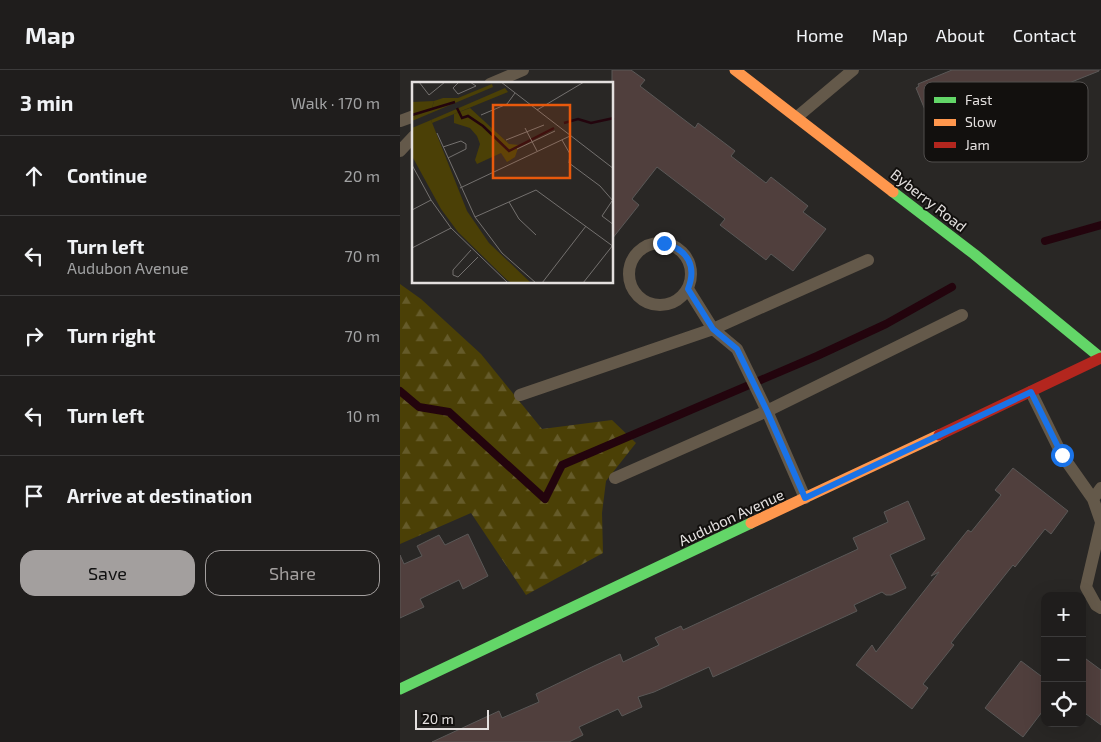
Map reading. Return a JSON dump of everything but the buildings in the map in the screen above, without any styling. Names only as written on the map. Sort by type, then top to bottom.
[{"type":"street","name":"Byberry Road","points":[[735,70],[974,254],[1101,358]]},
{"type":"street","name":"Audubon Avenue","points":[[400,689],[1101,358]]},
{"type":"lane","points":[[495,82],[523,70]]},
{"type":"lane","points":[[797,117],[853,70]]},
{"type":"lane","points":[[400,121],[412,117]]},
{"type":"lane","points":[[400,151],[412,138]]},
{"type":"lane","points":[[653,243],[664,243],[682,251],[689,260],[692,269],[692,280],[688,289],[682,298],[672,304],[660,306],[648,303],[638,297],[631,287],[629,276],[630,265],[635,255],[653,243]]},
{"type":"lane","points":[[520,394],[713,329],[868,260]]},
{"type":"lane","points":[[688,289],[713,329],[737,349],[765,406],[805,498]]},
{"type":"lane","points":[[615,478],[962,315]]},
{"type":"lane","points":[[1031,392],[1062,455],[1093,499],[1101,523],[1086,587],[1096,604],[1101,608]]},
{"type":"lane","points":[[1093,499],[1101,488]]},
{"type":"green space","points":[[400,284],[421,299],[481,354],[542,429],[612,420],[636,443],[606,481],[602,513],[603,553],[526,595],[471,513],[400,544]]},
{"type":"waterway","points":[[1045,241],[1101,225]]},
{"type":"waterway","points":[[400,391],[419,407],[449,412],[545,499],[562,465],[817,356],[886,324],[952,287]]},
{"type":"traffic: fast","points":[[893,192],[974,254],[1101,358]]},
{"type":"traffic: fast","points":[[400,689],[751,523]]},
{"type":"traffic: slow","points":[[735,70],[893,192]]},
{"type":"traffic: slow","points":[[751,523],[939,435]]},
{"type":"traffic: jam","points":[[939,435],[1101,358]]},
{"type":"route","points":[[664,243],[682,251],[689,260],[692,269],[692,280],[688,289],[713,329],[737,349],[767,411],[805,498],[1031,392],[1062,455]]}]
